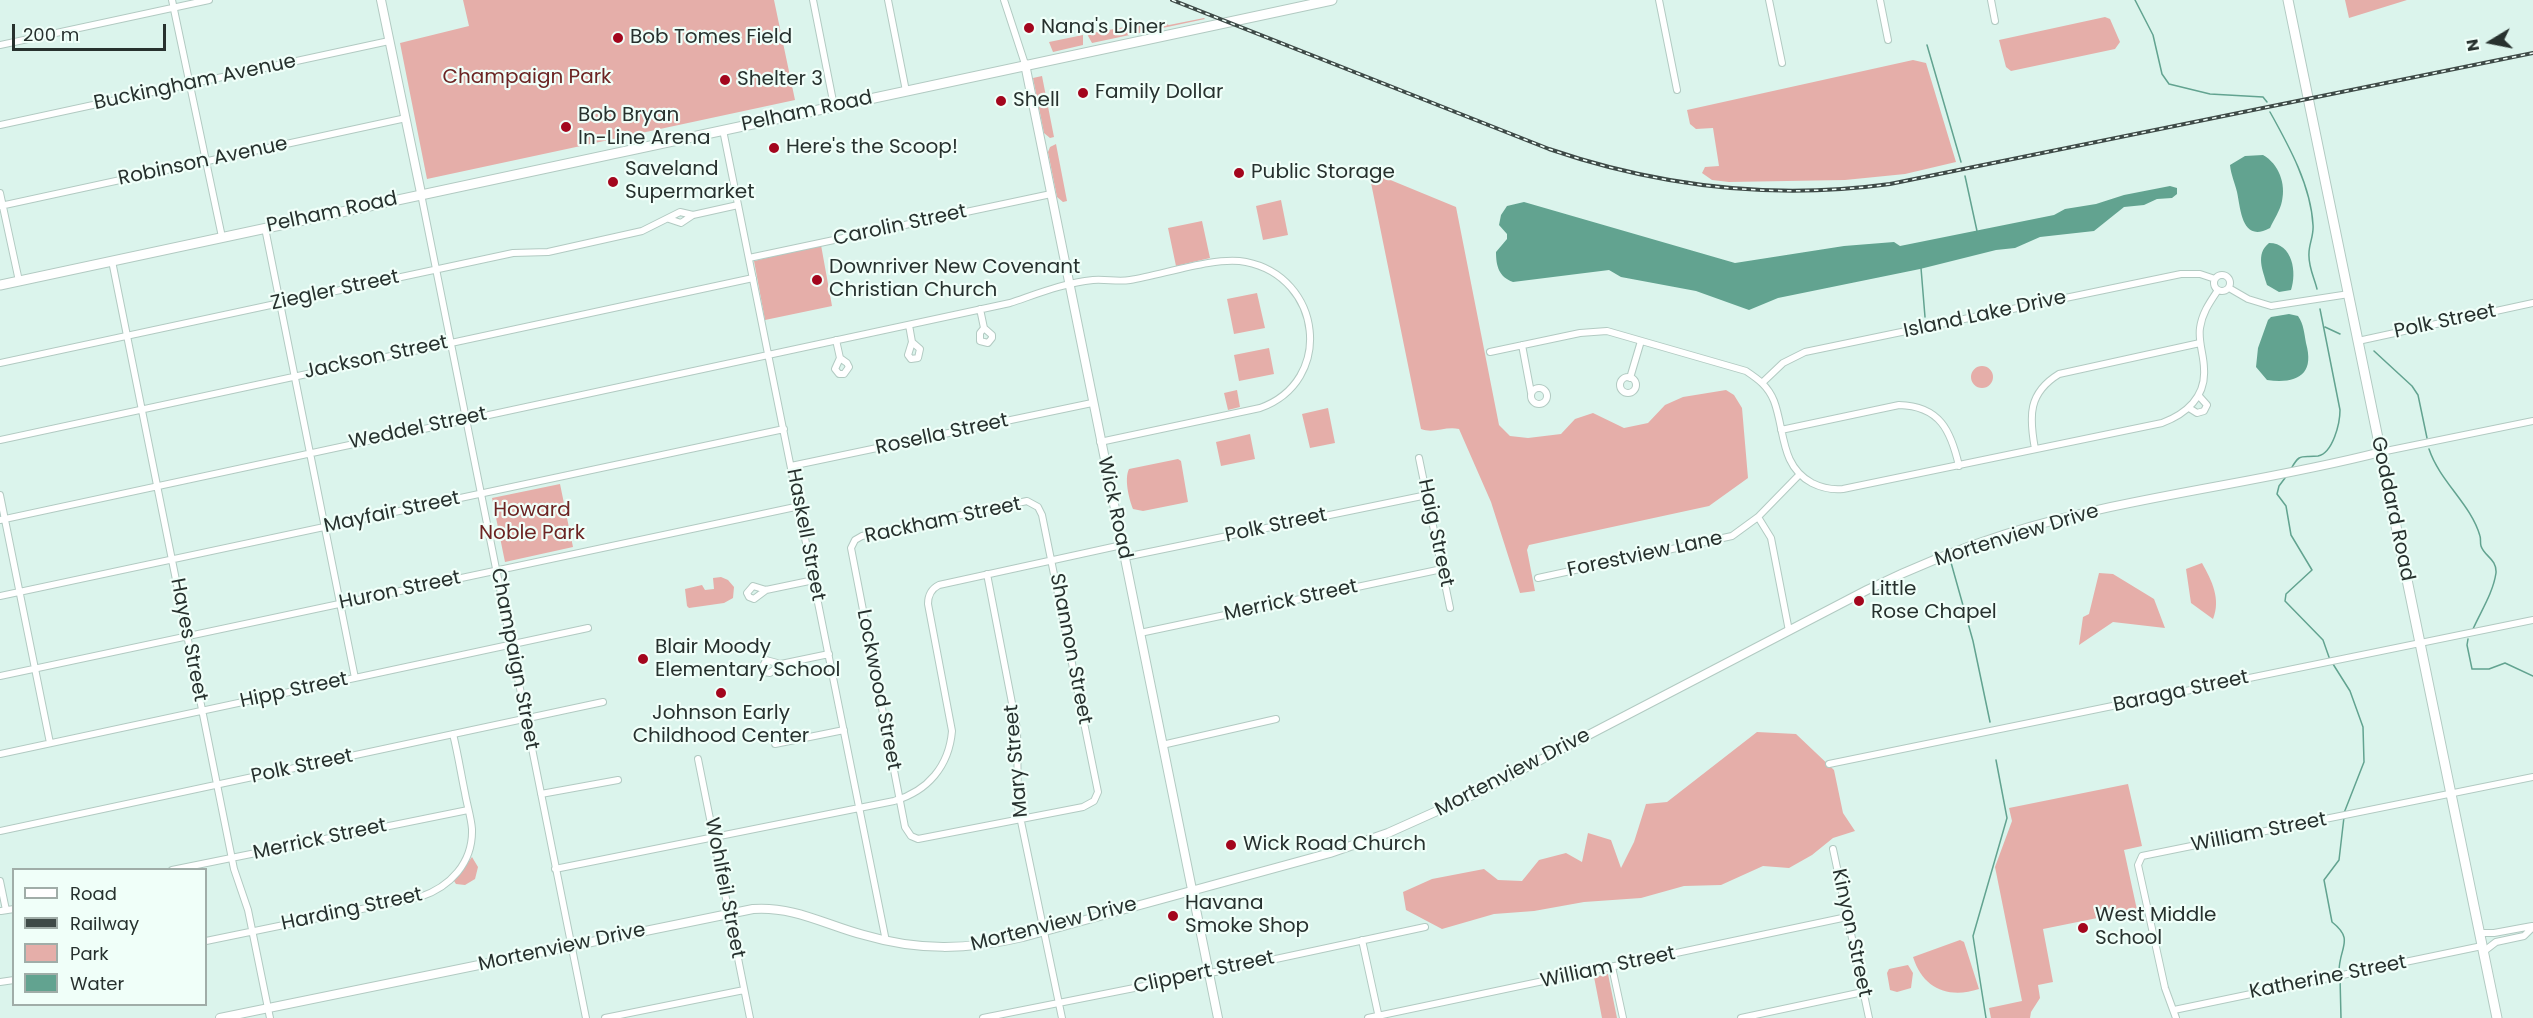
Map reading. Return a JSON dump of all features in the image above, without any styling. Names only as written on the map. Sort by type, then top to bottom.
[{"type":"main road","name":"Pelham Road","points":[[0,285],[421,193],[1332,0]]},
{"type":"main road","name":"Goddard Road","points":[[2288,0],[2497,1018]]},
{"type":"street","points":[[0,45],[173,4],[208,0]]},
{"type":"street","points":[[381,0],[421,193]]},
{"type":"street","points":[[813,0],[834,106]]},
{"type":"street","points":[[888,0],[906,91]]},
{"type":"street","name":"Wick Road","points":[[1004,0],[1025,64],[1218,1018]]},
{"type":"street","points":[[1659,0],[1677,90]]},
{"type":"street","points":[[1769,0],[1782,63]]},
{"type":"street","points":[[1880,0],[1888,39]]},
{"type":"street","points":[[1991,0],[1995,21]]},
{"type":"street","points":[[173,4],[222,237]]},
{"type":"street","name":"Buckingham Avenue","points":[[0,125],[390,41]]},
{"type":"street","name":"Robinson Avenue","points":[[1,206],[405,118]]},
{"type":"street","name":"Haskell Street","points":[[723,130],[886,940]]},
{"type":"street","points":[[0,193],[19,281]]},
{"type":"street","name":"Champaign Street","points":[[421,193],[586,1018]]},
{"type":"street","name":"Carolin Street","points":[[749,258],[1052,194]]},
{"type":"street","name":"Ziegler Street","points":[[669,219],[681,223],[693,215],[738,205]]},
{"type":"street","name":"Ziegler Street","points":[[0,363],[513,253],[548,252],[642,231],[680,212],[693,215]]},
{"type":"street","points":[[265,228],[355,678]]},
{"type":"street","name":"Hayes Street","points":[[112,261],[232,858],[253,931],[270,1018]]},
{"type":"street","name":"Weddel Street","points":[[3,520],[909,325],[1069,285],[1096,280],[1127,281],[1222,261],[1260,266],[1285,282],[1299,300],[1308,321],[1311,346],[1306,368],[1297,383],[1277,402],[1260,408],[1100,442]]},
{"type":"street","name":"Island Lake Drive","points":[[1763,382],[1783,363],[1805,352],[2181,274],[2200,274],[2215,279]]},
{"type":"street","points":[[2218,290],[2215,286],[2215,279],[2219,276],[2227,276],[2230,280],[2229,288]]},
{"type":"street","name":"Jackson Street","points":[[0,440],[753,278]]},
{"type":"street","points":[[2229,288],[2248,299],[2271,306],[2349,294]]},
{"type":"street","points":[[2218,290],[2225,291],[2229,288]]},
{"type":"street","points":[[1490,352],[1594,331],[1607,331],[1746,371],[1763,382],[1774,401],[1789,460],[1799,475],[1820,487],[1839,490],[2162,423],[2176,418],[2199,396],[2205,371],[2200,343],[2202,316],[2218,290]]},
{"type":"street","name":"Polk Street","points":[[2358,341],[2533,303]]},
{"type":"street","points":[[980,309],[984,328]]},
{"type":"street","points":[[909,325],[912,342]]},
{"type":"street","points":[[836,340],[840,358]]},
{"type":"street","points":[[1630,378],[1641,340]]},
{"type":"street","points":[[2035,449],[2031,424],[2035,400],[2048,381],[2059,374],[2200,343]]},
{"type":"street","points":[[1522,345],[1532,393]]},
{"type":"street","points":[[2189,408],[2197,413],[2204,411],[2207,405],[2199,396]]},
{"type":"street","name":"Rosella Street","points":[[791,466],[1092,403]]},
{"type":"street","points":[[1781,430],[1899,405],[1911,406],[1941,421],[1952,440],[1959,466]]},
{"type":"street","name":"Mortenview Drive","points":[[220,1018],[729,913],[767,908],[783,910],[886,940],[929,947],[967,948],[995,944],[1330,853],[1419,820],[1489,787],[1910,569],[2003,535],[2083,514],[2533,421]]},
{"type":"street","name":"Mayfair Street","points":[[0,596],[784,429]]},
{"type":"street","name":"Haig Street","points":[[1419,458],[1450,608]]},
{"type":"street","name":"Forestview Lane","points":[[1538,578],[1722,540],[1745,529],[1799,475]]},
{"type":"street","points":[[0,495],[3,520],[50,743]]},
{"type":"street","name":"Polk Street","points":[[1125,557],[1427,495]]},
{"type":"street","name":"Rackham Street","points":[[854,542],[862,536],[1027,501],[1033,503]]},
{"type":"street","name":"Shannon Street","points":[[1021,820],[1086,806],[1096,797],[1097,786],[1042,514],[1033,503]]},
{"type":"street","name":"Huron Street","points":[[0,676],[800,506]]},
{"type":"street","points":[[1758,517],[1771,538],[1789,631]]},
{"type":"street","name":"Lockwood Street","points":[[854,542],[851,554],[905,826],[912,837],[924,839],[1021,820]]},
{"type":"street","points":[[555,869],[860,808],[900,799],[918,791],[934,777],[946,758],[951,739],[951,722],[928,604],[930,592],[939,585],[1122,545]]},
{"type":"street","name":"Merrick Street","points":[[1140,633],[1442,569]]},
{"type":"street","name":"Mary Street","points":[[987,574],[1017,729],[1017,794],[1021,820],[1062,1018]]},
{"type":"street","points":[[766,590],[814,580]]},
{"type":"street","name":"Baraga Street","points":[[1829,764],[2533,620]]},
{"type":"street","name":"Hipp Street","points":[[0,754],[588,628]]},
{"type":"street","points":[[781,664],[829,654]]},
{"type":"street","name":"Polk Street","points":[[0,831],[603,702]]},
{"type":"street","points":[[1162,745],[1276,719]]},
{"type":"street","points":[[775,744],[844,730]]},
{"type":"street","name":"Harding Street","points":[[207,940],[420,897],[439,889],[456,875],[467,856],[472,836],[453,734]]},
{"type":"street","name":"Wohlfeil Street","points":[[698,759],[750,1018]]},
{"type":"street","name":"William Street","points":[[2174,1010],[2164,988],[2138,865],[2140,858],[2533,777]]},
{"type":"street","points":[[541,794],[618,780]]},
{"type":"street","name":"Merrick Street","points":[[182,868],[468,810]]},
{"type":"street","name":"Kinyon Street","points":[[1833,849],[1869,1018]]},
{"type":"street","points":[[0,881],[7,910]]},
{"type":"street","name":"William Street","points":[[1368,1018],[1847,917]]},
{"type":"street","name":"Katherine Street","points":[[2479,933],[2494,933],[2533,926]]},
{"type":"street","name":"Katherine Street","points":[[2174,1010],[2483,949],[2496,942],[2524,936],[2533,926]]},
{"type":"street","name":"Clippert Street","points":[[983,1018],[1425,927]]},
{"type":"street","points":[[1362,940],[1378,1017]]},
{"type":"street","points":[[1612,967],[1623,1018]]},
{"type":"street","points":[[605,1018],[744,990]]},
{"type":"street","points":[[1741,1018],[1863,992]]},
{"type":"street","points":[[2174,1010],[2176,1018]]},
{"type":"green space","name":"Champaign Park","points":[[463,0],[774,0],[795,100],[427,179],[400,43],[469,26]]},
{"type":"green space","points":[[2345,0],[2407,0],[2349,18]]},
{"type":"green space","points":[[2105,17],[2110,19],[2120,42],[2115,49],[2011,71],[2006,67],[1999,40]]},
{"type":"green space","points":[[1204,18],[1092,43],[1087,34],[1157,21],[1169,25]]},
{"type":"green space","points":[[1083,35],[1083,45],[1053,52],[1049,42]]},
{"type":"green space","points":[[1913,60],[1926,63],[1956,162],[1905,174],[1845,180],[1729,182],[1712,180],[1702,173],[1705,167],[1719,166],[1713,128],[1696,129],[1690,124],[1687,110]]},
{"type":"green space","points":[[1042,76],[1054,137],[1050,138],[1044,133],[1033,78]]},
{"type":"green space","points":[[1056,144],[1067,201],[1063,202],[1057,197],[1048,152],[1050,147]]},
{"type":"green space","points":[[1369,173],[1456,207],[1499,425],[1510,436],[1528,438],[1561,434],[1575,419],[1593,413],[1624,428],[1648,423],[1665,405],[1683,397],[1726,390],[1734,395],[1742,408],[1748,478],[1709,506],[1529,545],[1527,550],[1535,591],[1520,593],[1491,502],[1459,429],[1430,431],[1421,429]]},
{"type":"green space","points":[[1281,200],[1288,235],[1263,240],[1256,206]]},
{"type":"green space","points":[[1202,221],[1210,258],[1176,266],[1168,228]]},
{"type":"green space","points":[[821,245],[832,306],[765,320],[754,261]]},
{"type":"green space","points":[[1257,293],[1265,328],[1234,334],[1227,299]]},
{"type":"green space","points":[[1269,348],[1274,374],[1239,381],[1234,355]]},
{"type":"green space","points":[[1982,366],[1992,373],[1993,377],[1986,387],[1982,388],[1972,381],[1971,377],[1978,367]]},
{"type":"green space","points":[[1237,390],[1240,407],[1228,410],[1224,393]]},
{"type":"green space","points":[[1328,408],[1335,443],[1310,448],[1302,414]]},
{"type":"green space","points":[[1250,434],[1255,459],[1221,466],[1216,442]]},
{"type":"green space","points":[[1178,459],[1181,461],[1188,502],[1143,511],[1133,509],[1127,483],[1129,469]]},
{"type":"green space","name":"Howard Noble Park","points":[[560,484],[573,547],[505,562],[492,498]]},
{"type":"green space","points":[[2202,563],[2216,597],[2213,619],[2191,603],[2186,569]]},
{"type":"green space","points":[[2099,573],[2113,574],[2154,599],[2165,628],[2113,622],[2079,645],[2083,617],[2089,614]]},
{"type":"green space","points":[[721,577],[728,580],[734,587],[733,598],[724,603],[689,608],[687,606],[685,589],[702,585],[705,590],[714,589],[713,578]]},
{"type":"green space","points":[[1757,732],[1796,734],[1834,770],[1843,813],[1855,831],[1833,838],[1812,855],[1789,868],[1763,866],[1721,885],[1684,886],[1641,898],[1584,902],[1534,911],[1494,914],[1442,929],[1406,910],[1403,892],[1432,879],[1484,869],[1498,880],[1522,881],[1539,860],[1566,853],[1582,862],[1588,833],[1611,840],[1621,868],[1634,842],[1646,804],[1667,802]]},
{"type":"green space","points":[[2128,784],[2142,846],[2124,850],[2137,910],[2043,929],[2053,982],[2038,985],[2040,998],[2030,1018],[1991,1018],[1989,1008],[2022,1001],[1995,867],[2012,821],[2009,808]]},
{"type":"green space","points":[[472,857],[478,867],[475,879],[465,885],[456,884],[454,881]]},
{"type":"green space","points":[[1960,940],[1964,942],[1979,989],[1957,993],[1938,989],[1923,977],[1913,957]]},
{"type":"green space","points":[[1908,965],[1913,973],[1911,988],[1897,992],[1890,990],[1887,973],[1889,969]]},
{"type":"green space","points":[[1608,974],[1617,1018],[1602,1018],[1594,977]]},
{"type":"water","points":[[2263,155],[2269,159],[2280,175],[2283,195],[2280,208],[2270,228],[2261,232],[2248,228],[2244,223],[2230,165],[2245,156]]},
{"type":"water","points":[[2170,186],[2177,188],[2177,194],[2172,198],[2124,207],[2094,231],[2040,237],[2015,248],[1996,250],[1920,269],[1778,298],[1749,310],[1696,291],[1621,277],[1609,270],[1513,282],[1501,274],[1496,257],[1496,252],[1507,239],[1507,234],[1499,225],[1501,215],[1507,206],[1524,202],[1735,263],[1844,246],[1894,242],[1900,246],[2054,215],[2065,209]]},
{"type":"water","points":[[2269,243],[2277,244],[2288,253],[2293,268],[2291,290],[2279,292],[2267,285],[2261,257]]},
{"type":"water","points":[[2289,314],[2298,316],[2304,329],[2308,354],[2306,370],[2295,378],[2267,380],[2256,367],[2258,348],[2268,320],[2271,317]]},
{"type":"waterway","points":[[2135,0],[2153,35],[2162,74],[2169,84],[2210,94],[2263,97],[2267,102]]},
{"type":"waterway","points":[[1927,45],[1961,162]]},
{"type":"waterway","points":[[2270,112],[2291,152],[2308,196],[2313,229],[2309,258],[2317,289]]},
{"type":"waterway","points":[[1965,176],[1976,232]]},
{"type":"waterway","points":[[1921,268],[1925,317]]},
{"type":"waterway","points":[[2291,469],[2299,458],[2323,454],[2332,444],[2339,422],[2340,410],[2320,309]]},
{"type":"waterway","points":[[2325,327],[2340,334]]},
{"type":"waterway","points":[[2374,351],[2412,386],[2418,395],[2427,438]]},
{"type":"waterway","points":[[2429,449],[2440,472],[2476,524],[2481,545],[2496,568],[2492,588],[2473,629]]},
{"type":"waterway","points":[[2285,478],[2277,494],[2286,506],[2291,535],[2312,570],[2286,594],[2285,601],[2323,640],[2330,660]]},
{"type":"waterway","points":[[1950,559],[1973,641],[1990,722]]},
{"type":"waterway","points":[[2468,639],[2472,669],[2489,669],[2505,663],[2533,676]]},
{"type":"waterway","points":[[2333,664],[2350,691],[2363,727],[2364,762],[2344,813]]},
{"type":"waterway","points":[[1986,1018],[1973,936],[2007,818],[1996,760]]},
{"type":"waterway","points":[[2339,972],[2344,939],[2339,928],[2332,922],[2324,880],[2339,860],[2344,817]]},
{"type":"waterway","points":[[2340,977],[2341,1018]]},
{"type":"railway","points":[[1172,0],[1549,149],[1633,173],[1717,187],[1760,190],[1803,191],[1890,184],[2533,53]]},
{"type":"place","name":"Nana's Diner","points":[[1029,28]]},
{"type":"place","name":"Bob Tomes Field","points":[[618,38]]},
{"type":"place","name":"Shelter 3","points":[[725,80]]},
{"type":"place","name":"Family Dollar","points":[[1083,93]]},
{"type":"place","name":"Shell","points":[[1001,101]]},
{"type":"place","name":"Bob Bryan In-Line Arena","points":[[566,127]]},
{"type":"place","name":"Here's the Scoop!","points":[[774,148]]},
{"type":"place","name":"Public Storage","points":[[1239,173]]},
{"type":"place","name":"Saveland Supermarket","points":[[613,182]]},
{"type":"place","name":"Downriver New Covenant Christian Church","points":[[817,280]]},
{"type":"place","name":"Little Rose Chapel","points":[[1859,601]]},
{"type":"place","name":"Blair Moody Elementary School","points":[[643,659]]},
{"type":"place","name":"Johnson Early Childhood Center","points":[[721,693]]},
{"type":"place","name":"Wick Road Church","points":[[1231,845]]},
{"type":"place","name":"Havana Smoke Shop","points":[[1173,916]]},
{"type":"place","name":"West Middle School","points":[[2083,928]]}]
